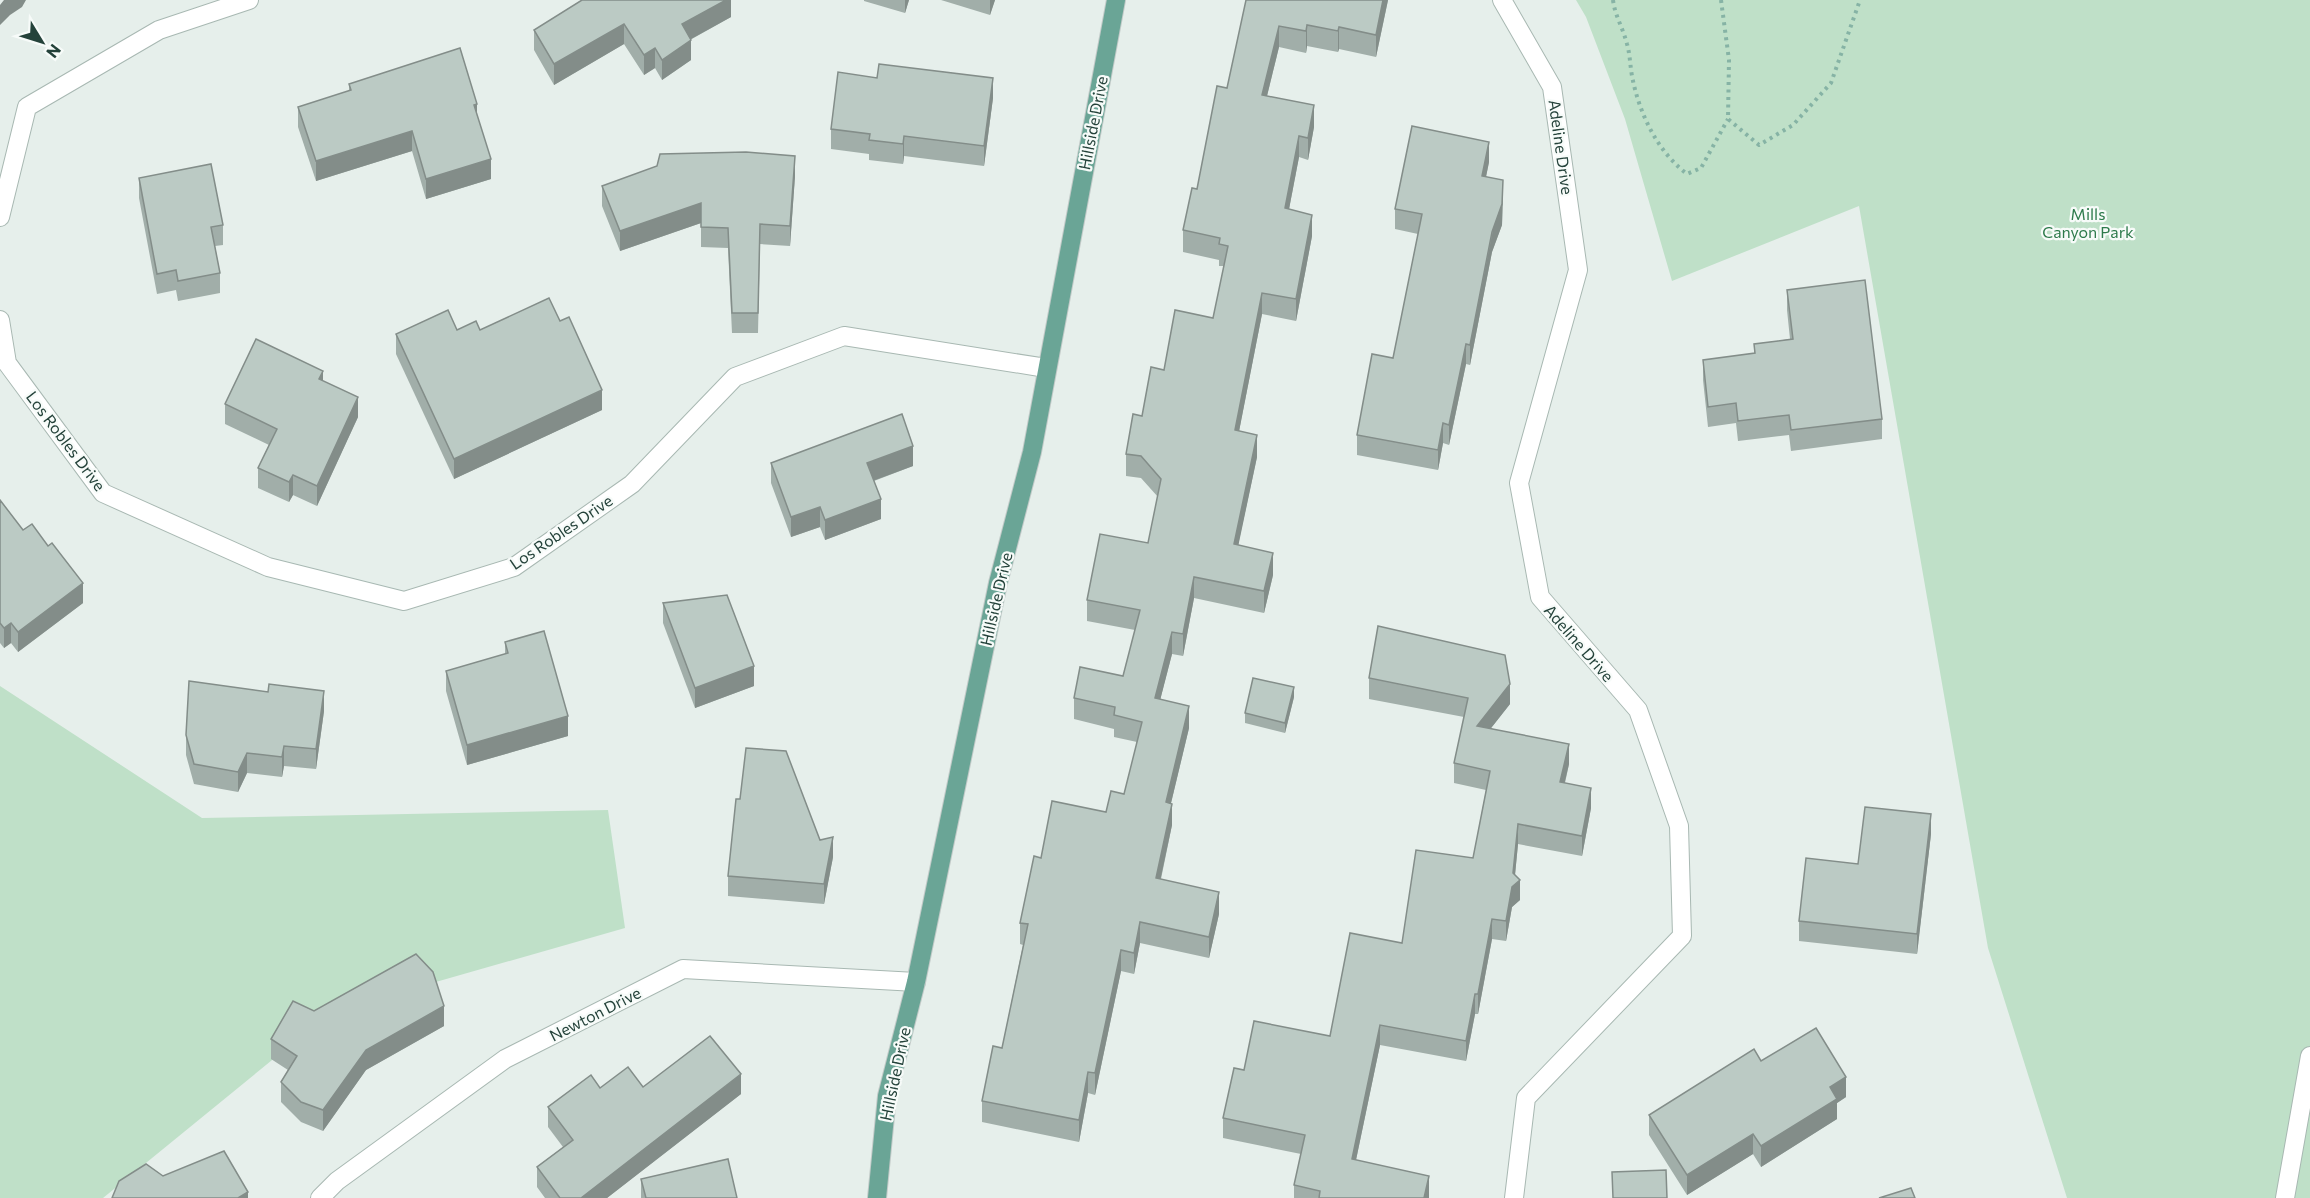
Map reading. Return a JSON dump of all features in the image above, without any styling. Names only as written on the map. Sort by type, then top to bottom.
[{"type":"main road","name":"Hillside Drive","points":[[877,1198],[887,1096],[916,982],[998,583],[1032,452],[1116,0]]},
{"type":"street","points":[[0,217],[27,107],[159,30],[249,0]]},
{"type":"street","name":"Adeline Drive","points":[[1502,0],[1552,87],[1578,270],[1519,483],[1540,597],[1638,710],[1679,826],[1682,936],[1526,1098],[1514,1198]]},
{"type":"street","name":"Los Robles Drive","points":[[0,320],[7,363],[103,493],[268,567],[404,601],[514,567],[632,484],[735,377],[844,336],[1046,368]]},
{"type":"street","name":"Newton Drive","points":[[320,1198],[338,1181],[505,1059],[683,969],[916,982]]},
{"type":"street","points":[[2284,1198],[2290,1181],[2310,1056]]},
{"type":"path","points":[[1613,0],[1615,15],[1627,44],[1632,77],[1642,111],[1670,161],[1687,174],[1701,168],[1728,119],[1729,60],[1721,0]]},
{"type":"path","points":[[1728,119],[1759,145],[1793,125],[1831,83],[1860,0]]},
{"type":"green space","name":"Mills Canyon Park","points":[[1576,0],[2310,0],[2310,1198],[2067,1198],[1988,948],[1859,206],[1672,281],[1625,119],[1586,17]]},
{"type":"green space","points":[[0,686],[202,818],[608,810],[625,928],[331,1012],[103,1198],[0,1198]]},
{"type":"building","points":[[582,0],[726,0],[682,24],[691,40],[662,60],[655,48],[644,55],[624,24],[554,64],[534,30]]},
{"type":"building","points":[[1246,0],[1383,0],[1376,35],[1339,27],[1338,31],[1307,25],[1306,31],[1279,26],[1262,95],[1314,105],[1308,138],[1299,136],[1285,208],[1312,215],[1296,299],[1262,293],[1235,430],[1257,435],[1234,544],[1273,553],[1264,591],[1194,577],[1183,634],[1172,632],[1155,698],[1189,706],[1166,802],[1172,804],[1156,878],[1219,892],[1209,937],[1140,922],[1134,953],[1121,950],[1095,1073],[1088,1072],[1079,1120],[982,1101],[993,1046],[1002,1048],[1028,924],[1020,923],[1034,856],[1041,858],[1052,801],[1106,812],[1111,791],[1124,794],[1142,722],[1114,715],[1115,707],[1074,698],[1080,667],[1123,676],[1140,610],[1087,600],[1100,534],[1148,543],[1161,479],[1141,456],[1126,454],[1133,414],[1142,416],[1151,367],[1164,370],[1175,310],[1213,318],[1228,246],[1219,244],[1220,238],[1183,230],[1192,188],[1197,189],[1217,86],[1227,88]]},
{"type":"building","points":[[460,48],[477,104],[474,105],[491,159],[426,179],[412,131],[316,161],[298,107],[351,90],[349,84]]},
{"type":"building","points":[[879,64],[993,78],[984,146],[904,136],[903,144],[869,140],[870,134],[831,129],[838,72],[877,78]]},
{"type":"building","points":[[1412,126],[1489,142],[1482,176],[1503,180],[1502,204],[1492,232],[1470,345],[1466,344],[1449,425],[1443,423],[1438,450],[1357,435],[1372,354],[1393,358],[1422,214],[1395,209]]},
{"type":"building","points":[[746,152],[795,156],[790,226],[760,224],[758,313],[732,313],[728,228],[701,227],[701,203],[620,231],[602,186],[657,166],[660,154]]},
{"type":"building","points":[[211,164],[223,225],[211,227],[220,273],[178,281],[176,270],[157,274],[139,178]]},
{"type":"building","points":[[1865,280],[1882,419],[1791,430],[1789,415],[1738,421],[1736,403],[1708,407],[1703,360],[1755,353],[1754,344],[1793,339],[1787,290]]},
{"type":"building","points":[[549,298],[560,321],[569,317],[602,390],[454,459],[396,334],[448,310],[457,330],[476,321],[480,330]]},
{"type":"building","points":[[256,339],[323,371],[319,379],[358,397],[317,486],[293,475],[289,482],[258,468],[277,429],[225,404]]},
{"type":"building","points":[[902,414],[913,446],[867,463],[881,499],[825,520],[820,507],[791,517],[771,463]]},
{"type":"building","points":[[0,500],[23,530],[32,524],[48,546],[52,543],[83,583],[18,632],[11,623],[4,628],[0,623]]},
{"type":"building","points":[[727,595],[754,666],[695,688],[663,603]]},
{"type":"building","points":[[1378,626],[1505,655],[1510,684],[1477,726],[1569,744],[1560,782],[1591,788],[1582,836],[1518,824],[1513,873],[1520,880],[1512,887],[1506,921],[1492,919],[1478,994],[1475,994],[1466,1041],[1380,1025],[1352,1159],[1429,1176],[1424,1198],[1319,1198],[1320,1191],[1294,1185],[1305,1135],[1223,1118],[1234,1068],[1244,1070],[1254,1021],[1330,1036],[1350,933],[1402,943],[1416,850],[1473,858],[1490,771],[1454,763],[1468,698],[1369,678]]},
{"type":"building","points":[[544,631],[568,716],[467,745],[446,671],[508,653],[505,642]]},
{"type":"building","points":[[1253,678],[1294,687],[1285,723],[1245,713]]},
{"type":"building","points":[[189,681],[268,692],[269,684],[324,691],[316,749],[284,746],[282,757],[247,753],[238,772],[194,764],[186,735]]},
{"type":"building","points":[[746,748],[786,751],[820,840],[833,837],[824,884],[728,876],[736,799],[740,799]]},
{"type":"building","points":[[1865,807],[1931,814],[1917,934],[1799,921],[1806,858],[1858,864]]},
{"type":"building","points":[[416,954],[433,972],[444,1006],[366,1050],[323,1110],[301,1102],[281,1082],[297,1056],[271,1039],[293,1001],[314,1011]]},
{"type":"building","points":[[1816,1028],[1846,1077],[1830,1087],[1837,1099],[1761,1146],[1753,1134],[1687,1175],[1649,1115],[1754,1049],[1761,1061]]},
{"type":"building","points":[[710,1036],[741,1074],[581,1198],[560,1198],[537,1167],[573,1140],[548,1107],[591,1075],[600,1088],[628,1067],[643,1087]]},
{"type":"building","points":[[224,1151],[248,1192],[238,1198],[112,1198],[119,1181],[146,1164],[163,1176]]},
{"type":"building","points":[[728,1159],[737,1198],[646,1198],[641,1179]]},
{"type":"building","points":[[1666,1170],[1667,1198],[1613,1198],[1612,1172]]},
{"type":"building","points":[[1911,1188],[1915,1198],[1879,1198]]}]
